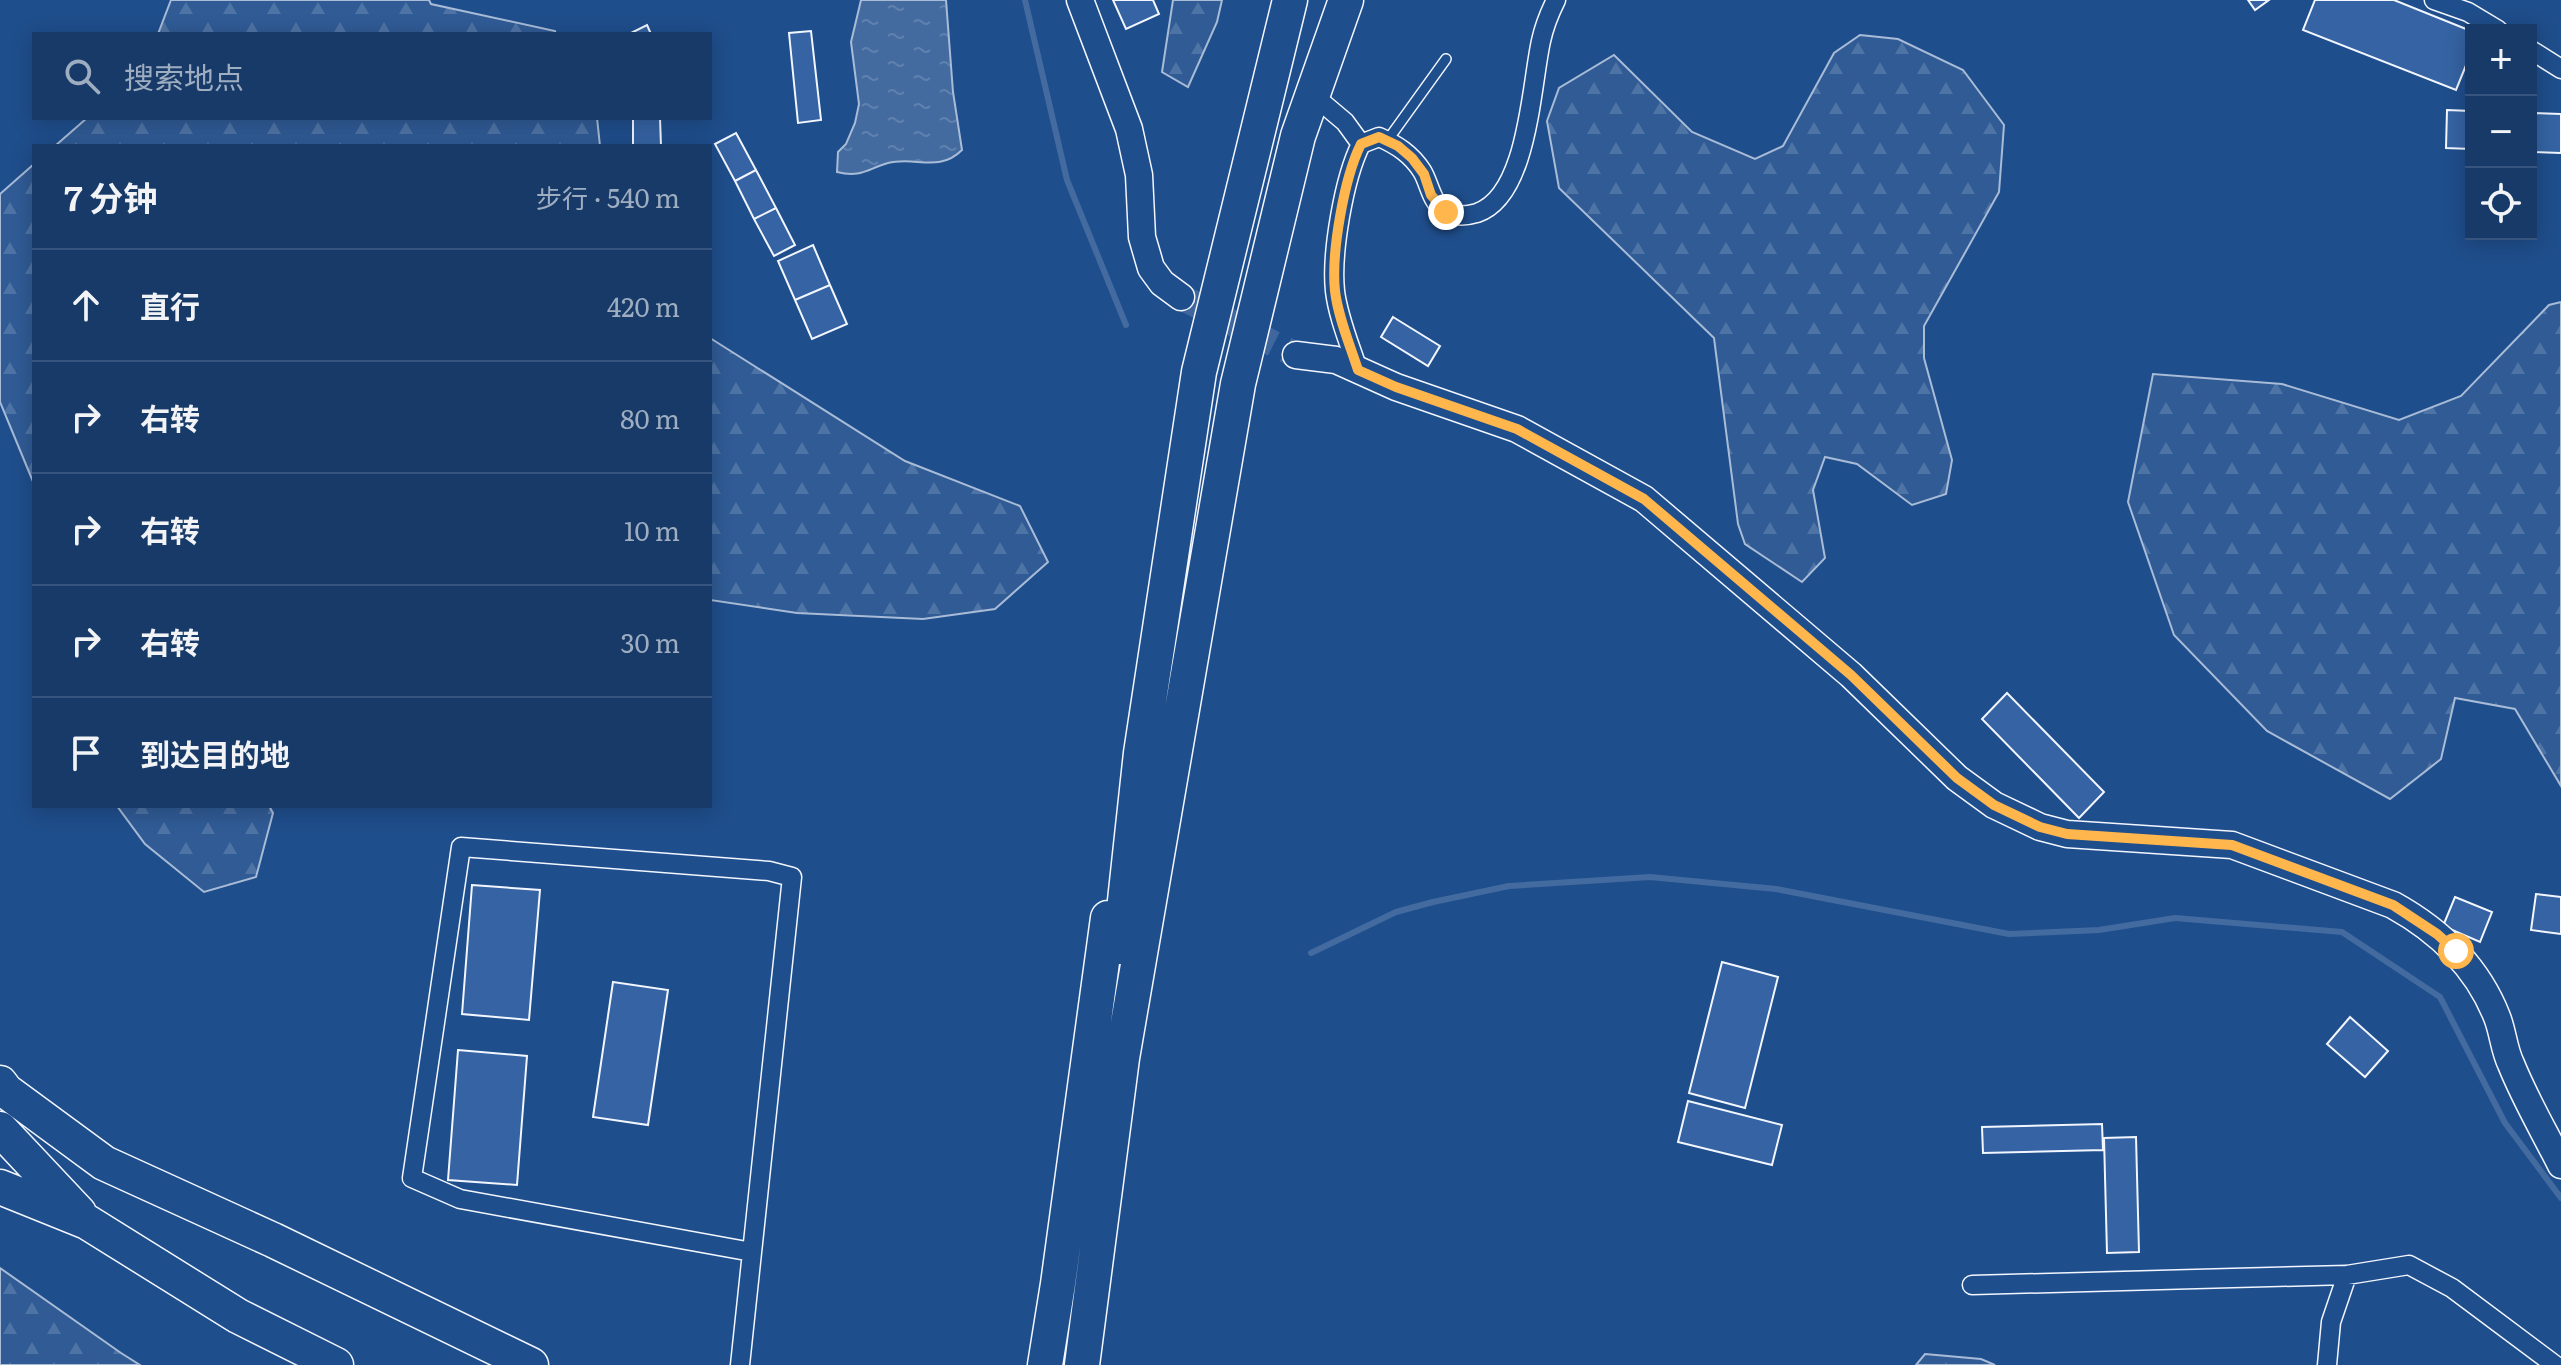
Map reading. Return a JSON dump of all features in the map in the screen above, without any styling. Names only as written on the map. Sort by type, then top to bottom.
[{"type":"highway","points":[[1082,1365],[1158,757],[1199,372],[1290,0]]},
{"type":"highway","points":[[1063,1365],[1110,1038],[1158,757],[1238,384],[1298,136],[1346,0]]},
{"type":"highway","points":[[1045,1365],[1116,859],[1158,757]]},
{"type":"highway","points":[[1100,1365],[1160,919],[1158,757]]},
{"type":"highway","points":[[2,1087],[104,1163],[273,1240],[531,1365]]},
{"type":"highway","points":[[0,1129],[87,1222]]},
{"type":"highway","points":[[0,1187],[87,1222],[238,1316],[336,1365]]},
{"type":"street","points":[[1080,0],[1129,129],[1139,175],[1142,237],[1151,268],[1162,283],[1181,297]]},
{"type":"street","points":[[1358,370],[1335,292],[1335,264],[1345,189],[1361,144],[1379,137],[1398,146],[1424,174],[1431,195],[1446,212],[1465,216],[1483,211],[1502,196],[1524,144],[1542,38],[1556,0]]},
{"type":"street","points":[[2434,0],[2468,12],[2488,24]]},
{"type":"street","points":[[2537,54],[2561,69]]},
{"type":"street","points":[[1313,95],[1345,122],[1361,144]]},
{"type":"street","points":[[1296,355],[1336,360],[1396,387],[1517,429],[1644,499],[1851,675],[1957,778],[1975,793],[2014,816],[2067,834],[2232,845],[2393,905],[2416,918],[2456,951],[2485,992],[2504,1037],[2509,1061],[2561,1165]]},
{"type":"street","points":[[740,1365],[792,877],[769,871],[461,847],[412,1178],[460,1199],[752,1252]]},
{"type":"street","points":[[1972,1285],[2347,1275],[2409,1265],[2452,1288],[2555,1365]]},
{"type":"street","points":[[2327,1365],[2331,1322],[2347,1275]]},
{"type":"lane","points":[[1387,141],[1446,59]]},
{"type":"green space","points":[[171,0],[429,0],[431,4],[555,32],[159,32]]},
{"type":"green space","points":[[1173,0],[1222,0],[1217,22],[1188,87],[1162,72]]},
{"type":"green space","points":[[1860,35],[1898,39],[1963,70],[2004,125],[1999,192],[1924,326],[1924,358],[1952,460],[1946,494],[1912,505],[1857,464],[1825,457],[1813,490],[1825,558],[1802,582],[1745,544],[1738,524],[1714,338],[1559,188],[1547,121],[1559,88],[1614,55],[1692,132],[1755,159],[1783,146],[1834,53]]},
{"type":"green space","points":[[85,120],[597,120],[600,144],[57,144]]},
{"type":"green space","points":[[32,166],[32,479],[0,402],[0,194]]},
{"type":"green space","points":[[2561,302],[2561,786],[2515,709],[2455,698],[2441,759],[2390,799],[2267,731],[2174,635],[2128,502],[2153,374],[2282,384],[2399,420],[2461,396],[2549,305]]},
{"type":"green space","points":[[712,339],[905,461],[1020,506],[1048,562],[995,609],[923,619],[797,613],[712,600]]},
{"type":"green space","points":[[118,808],[270,808],[273,813],[256,877],[204,892],[145,844]]},
{"type":"green space","points":[[0,1268],[121,1353],[140,1365],[0,1365]]},
{"type":"green space","points":[[1925,1354],[1981,1359],[1995,1365],[1916,1365]]},
{"type":"water","points":[[861,0],[946,0],[953,92],[962,150],[953,157],[936,162],[898,161],[858,173],[837,172],[838,152],[846,144],[859,104],[851,42]]},
{"type":"building","points":[[1113,0],[1153,0],[1159,14],[1126,29]]},
{"type":"building","points":[[2248,0],[2269,0],[2255,10]]},
{"type":"building","points":[[2315,0],[2394,0],[2465,29],[2465,68],[2456,90],[2303,30]]},
{"type":"building","points":[[647,25],[650,32],[633,32]]},
{"type":"building","points":[[811,31],[821,120],[798,123],[789,33]]},
{"type":"building","points":[[2447,110],[2465,111],[2465,149],[2446,148]]},
{"type":"building","points":[[2537,113],[2561,114],[2561,153],[2537,152]]},
{"type":"building","points":[[633,120],[660,120],[661,144],[633,144]]},
{"type":"building","points":[[736,133],[756,170],[735,181],[715,144]]},
{"type":"building","points":[[756,170],[776,208],[754,219],[735,181]]},
{"type":"building","points":[[776,208],[795,245],[774,256],[754,219]]},
{"type":"building","points":[[813,245],[830,285],[795,300],[778,261]]},
{"type":"building","points":[[830,285],[847,324],[812,339],[795,300]]},
{"type":"building","points":[[1393,317],[1440,346],[1428,366],[1381,337]]},
{"type":"building","points":[[2007,693],[2104,792],[2079,818],[1982,719]]},
{"type":"building","points":[[472,885],[540,890],[529,1020],[462,1014]]},
{"type":"building","points":[[2536,894],[2561,897],[2561,934],[2531,930]]},
{"type":"building","points":[[2455,897],[2492,912],[2480,942],[2443,926]]},
{"type":"building","points":[[1722,962],[1778,977],[1745,1108],[1689,1093]]},
{"type":"building","points":[[613,982],[668,990],[648,1125],[593,1117]]},
{"type":"building","points":[[2350,1017],[2388,1051],[2365,1077],[2327,1044]]},
{"type":"building","points":[[458,1050],[527,1056],[517,1185],[448,1180]]},
{"type":"building","points":[[1688,1101],[1782,1125],[1772,1165],[1678,1142]]},
{"type":"building","points":[[2102,1124],[2103,1150],[1983,1153],[1982,1127]]},
{"type":"building","points":[[2136,1137],[2139,1252],[2107,1253],[2104,1138]]},
{"type":"waterway","points":[[1025,0],[1067,180],[1126,325]]},
{"type":"waterway","points":[[1311,953],[1396,912],[1433,902],[1509,886],[1650,877],[1776,889],[2009,934],[2099,930],[2175,918],[2342,932],[2440,997],[2505,1123],[2561,1198]]},
{"type":"tunnel","points":[[1181,297],[1296,355]]},
{"type":"route","points":[[1446,212],[1431,195],[1424,174],[1398,146],[1379,137],[1361,144],[1345,189],[1335,264],[1335,292],[1358,370],[1396,387],[1517,429],[1644,499],[1851,675],[1957,778],[1975,793],[2014,816],[2067,834],[2232,845],[2393,905],[2416,918],[2456,951]]}]
